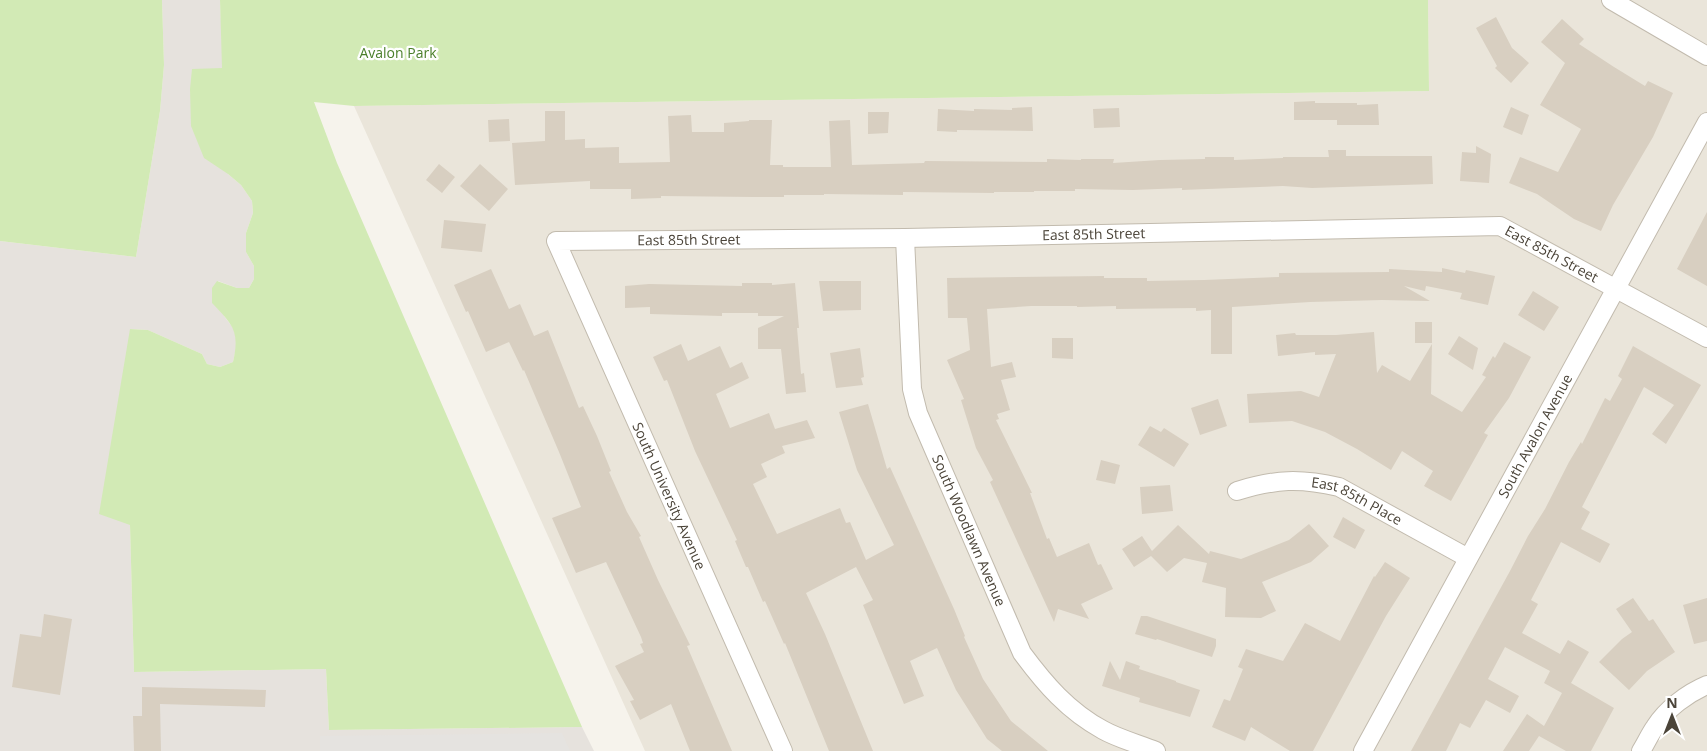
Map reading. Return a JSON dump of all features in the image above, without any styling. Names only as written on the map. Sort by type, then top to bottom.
[{"type":"street","points":[[1611,0],[1707,56]]},
{"type":"street","name":"South Avalon Avenue","points":[[1363,751],[1707,122]]},
{"type":"street","name":"East 85th Street","points":[[556,242],[905,238],[1500,226],[1707,338]]},
{"type":"street","name":"South Woodlawn Avenue","points":[[905,238],[911,381],[918,413],[1022,653],[1046,685],[1074,712],[1103,730],[1156,751]]},
{"type":"street","name":"South University Avenue","points":[[556,242],[783,751]]},
{"type":"street","name":"East 85th Place","points":[[1237,491],[1261,483],[1289,480],[1316,482],[1339,487],[1468,558]]},
{"type":"street","points":[[1641,751],[1655,726],[1674,706],[1696,690],[1707,685]]},
{"type":"shaded area","points":[[162,0],[220,0],[228,174],[241,185],[252,201],[253,213],[246,233],[246,252],[254,266],[254,279],[249,288],[237,288],[218,281],[224,316],[234,329],[237,343],[233,362],[220,367],[207,364],[202,354],[148,330],[130,329],[130,525],[134,672],[326,669],[329,730],[582,727],[594,751],[0,751],[0,241],[136,257],[160,111],[164,65]]},
{"type":"shaded area","points":[[1428,0],[1707,0],[1707,751],[645,751],[354,106],[1429,91]]},
{"type":"shaded area","points":[[562,733],[570,751],[320,751],[320,736]]},
{"type":"green space","points":[[0,0],[162,0],[164,65],[160,111],[136,257],[0,241]]},
{"type":"green space","name":"Avalon Park","points":[[220,0],[1428,0],[1429,91],[354,106],[314,102],[337,163],[582,727],[329,730],[326,669],[134,672],[130,525],[99,514],[130,329],[148,330],[202,354],[207,364],[220,367],[233,362],[236,343],[235,336],[230,323],[212,303],[212,288],[217,281],[237,288],[249,288],[254,279],[254,266],[246,252],[246,233],[253,213],[252,201],[241,185],[204,158],[191,126],[190,89],[192,69],[222,68]]},
{"type":"building","points":[[1496,17],[1512,48],[1529,63],[1511,83],[1495,68],[1497,66],[1476,28]]},
{"type":"building","points":[[1562,19],[1584,39],[1579,44],[1645,86],[1648,81],[1673,93],[1653,137],[1613,205],[1601,231],[1574,219],[1537,194],[1509,183],[1520,157],[1558,172],[1581,129],[1540,105],[1565,63],[1541,42]]},
{"type":"building","points":[[1315,101],[1315,103],[1357,103],[1357,105],[1378,104],[1379,125],[1337,125],[1337,120],[1294,120],[1294,102]]},
{"type":"building","points":[[1032,107],[1033,131],[937,131],[938,109],[974,111],[974,109],[1012,110],[1012,108]]},
{"type":"building","points":[[1511,107],[1529,115],[1522,135],[1503,127]]},
{"type":"building","points":[[1119,108],[1120,127],[1094,128],[1093,109]]},
{"type":"building","points":[[545,111],[565,111],[565,140],[585,139],[585,148],[619,147],[619,163],[670,162],[668,116],[691,115],[692,132],[724,132],[724,123],[772,120],[770,165],[783,165],[783,167],[831,167],[829,121],[850,120],[852,165],[924,163],[925,161],[1047,162],[1047,159],[1114,159],[1113,163],[1205,159],[1205,157],[1234,157],[1234,160],[1329,157],[1328,150],[1346,150],[1346,156],[1432,156],[1433,184],[1312,188],[1283,186],[1182,190],[1182,188],[1133,190],[1075,189],[1075,191],[994,193],[903,192],[903,195],[824,194],[784,195],[784,197],[661,196],[661,198],[631,199],[631,189],[590,189],[590,181],[515,185],[512,143],[545,141]]},
{"type":"building","points":[[868,112],[889,112],[888,133],[868,134]]},
{"type":"building","points":[[509,119],[510,141],[489,142],[488,120]]},
{"type":"building","points":[[1476,146],[1491,154],[1489,183],[1460,181],[1462,152],[1476,153]]},
{"type":"building","points":[[439,164],[455,177],[442,193],[426,180]]},
{"type":"building","points":[[480,164],[508,189],[489,211],[460,186]]},
{"type":"building","points":[[1707,212],[1707,286],[1677,269]]},
{"type":"building","points":[[444,220],[486,224],[482,252],[441,248]]},
{"type":"building","points":[[1442,268],[1465,273],[1466,270],[1495,276],[1488,305],[1460,299],[1462,293],[1426,286],[1425,291],[1404,286],[1430,301],[1310,302],[1232,307],[1232,354],[1211,354],[1211,310],[1196,311],[1196,308],[1116,309],[1116,306],[1031,306],[987,309],[991,367],[1012,362],[1016,377],[1001,380],[1010,410],[997,414],[999,419],[996,420],[1032,493],[1030,493],[1047,539],[1049,538],[1057,557],[1089,543],[1098,565],[1101,564],[1113,589],[1081,604],[1089,619],[1058,609],[1054,622],[990,482],[993,480],[976,448],[961,400],[964,399],[947,360],[970,350],[967,318],[948,318],[947,278],[1104,276],[1104,278],[1147,278],[1147,281],[1204,280],[1279,277],[1279,273],[1389,272],[1389,269],[1442,272]]},
{"type":"building","points":[[491,269],[509,309],[520,304],[534,336],[548,330],[579,408],[583,406],[611,471],[609,472],[627,512],[641,536],[639,537],[658,580],[690,645],[687,646],[732,751],[690,751],[671,704],[640,720],[630,701],[634,700],[615,666],[644,652],[640,644],[643,643],[641,637],[606,562],[576,573],[552,518],[581,507],[559,452],[524,370],[509,342],[486,352],[454,285]]},
{"type":"building","points":[[819,281],[861,281],[861,310],[823,311]]},
{"type":"building","points":[[742,283],[772,283],[772,285],[795,283],[801,374],[804,373],[806,392],[786,394],[781,349],[758,349],[758,328],[784,316],[758,316],[758,313],[722,313],[722,316],[650,314],[650,307],[625,308],[625,286],[649,284],[742,286]]},
{"type":"building","points":[[1533,291],[1559,307],[1544,331],[1518,315]]},
{"type":"building","points":[[1415,322],[1432,322],[1432,343],[1415,343]]},
{"type":"building","points":[[1374,332],[1377,373],[1382,365],[1410,381],[1432,344],[1431,394],[1462,412],[1486,377],[1482,375],[1504,342],[1531,357],[1509,398],[1484,433],[1488,435],[1451,501],[1424,486],[1433,471],[1402,451],[1391,470],[1325,432],[1292,421],[1249,423],[1247,394],[1301,391],[1319,397],[1336,354],[1315,355],[1315,352],[1278,356],[1276,335],[1295,333],[1296,335],[1336,335]]},
{"type":"building","points":[[1459,336],[1478,348],[1473,370],[1448,354]]},
{"type":"building","points":[[1052,338],[1073,338],[1073,359],[1052,358]]},
{"type":"building","points":[[681,344],[688,361],[720,346],[730,368],[742,362],[749,378],[716,394],[730,428],[769,413],[775,429],[807,420],[815,438],[782,446],[785,453],[761,464],[767,477],[753,484],[777,534],[840,508],[846,523],[850,522],[866,560],[894,545],[857,470],[839,412],[868,404],[887,469],[890,467],[954,609],[983,679],[1011,721],[1048,751],[1002,751],[987,739],[956,690],[937,648],[910,661],[924,696],[904,704],[863,605],[873,600],[856,567],[806,593],[873,751],[829,751],[785,643],[765,601],[763,602],[748,567],[746,567],[735,541],[737,540],[695,451],[667,380],[664,381],[653,357]]},
{"type":"building","points":[[1633,346],[1701,385],[1666,444],[1652,434],[1674,405],[1644,387],[1582,507],[1590,512],[1581,529],[1610,544],[1600,563],[1561,542],[1531,600],[1538,604],[1522,633],[1560,654],[1568,640],[1589,652],[1571,683],[1614,708],[1591,751],[1566,751],[1539,736],[1529,751],[1503,751],[1527,714],[1544,726],[1562,693],[1544,683],[1550,671],[1505,647],[1488,679],[1519,696],[1510,713],[1486,700],[1470,728],[1460,723],[1446,751],[1411,751],[1569,462],[1581,442],[1582,444],[1605,398],[1610,401],[1622,379],[1618,376]]},
{"type":"building","points":[[860,348],[864,377],[861,378],[863,385],[836,388],[830,353]]},
{"type":"building","points":[[1218,399],[1227,426],[1200,435],[1191,408]]},
{"type":"building","points":[[1150,426],[1161,432],[1164,428],[1189,444],[1174,467],[1138,445]]},
{"type":"building","points":[[1101,460],[1120,465],[1115,484],[1096,480]]},
{"type":"building","points":[[1170,485],[1173,511],[1142,514],[1140,487]]},
{"type":"building","points":[[1343,517],[1365,530],[1355,549],[1333,537]]},
{"type":"building","points":[[1309,524],[1329,546],[1311,562],[1262,582],[1276,611],[1261,618],[1225,617],[1226,588],[1202,582],[1207,563],[1184,558],[1167,572],[1151,556],[1134,567],[1122,549],[1142,536],[1152,551],[1178,525],[1209,554],[1210,551],[1241,559],[1289,540]]},
{"type":"building","points":[[1385,562],[1410,578],[1386,616],[1313,751],[1290,751],[1251,727],[1245,741],[1212,727],[1224,699],[1230,701],[1243,669],[1238,667],[1246,649],[1283,661],[1305,623],[1340,641],[1374,576]]},
{"type":"building","points":[[1633,598],[1649,621],[1653,619],[1675,652],[1647,671],[1629,690],[1599,662],[1622,639],[1632,632],[1616,609]]},
{"type":"building","points":[[1707,598],[1707,641],[1694,644],[1683,605]]},
{"type":"building","points":[[44,614],[72,619],[60,695],[12,687],[20,634],[41,637]]},
{"type":"building","points":[[1141,616],[1147,616],[1216,639],[1216,646],[1212,657],[1157,639],[1135,634]]},
{"type":"building","points":[[1110,661],[1120,680],[1126,661],[1140,666],[1139,669],[1200,690],[1190,717],[1139,702],[1140,698],[1102,686]]},
{"type":"building","points":[[142,687],[266,690],[265,707],[160,704],[161,751],[134,751],[133,716],[142,716]]}]
